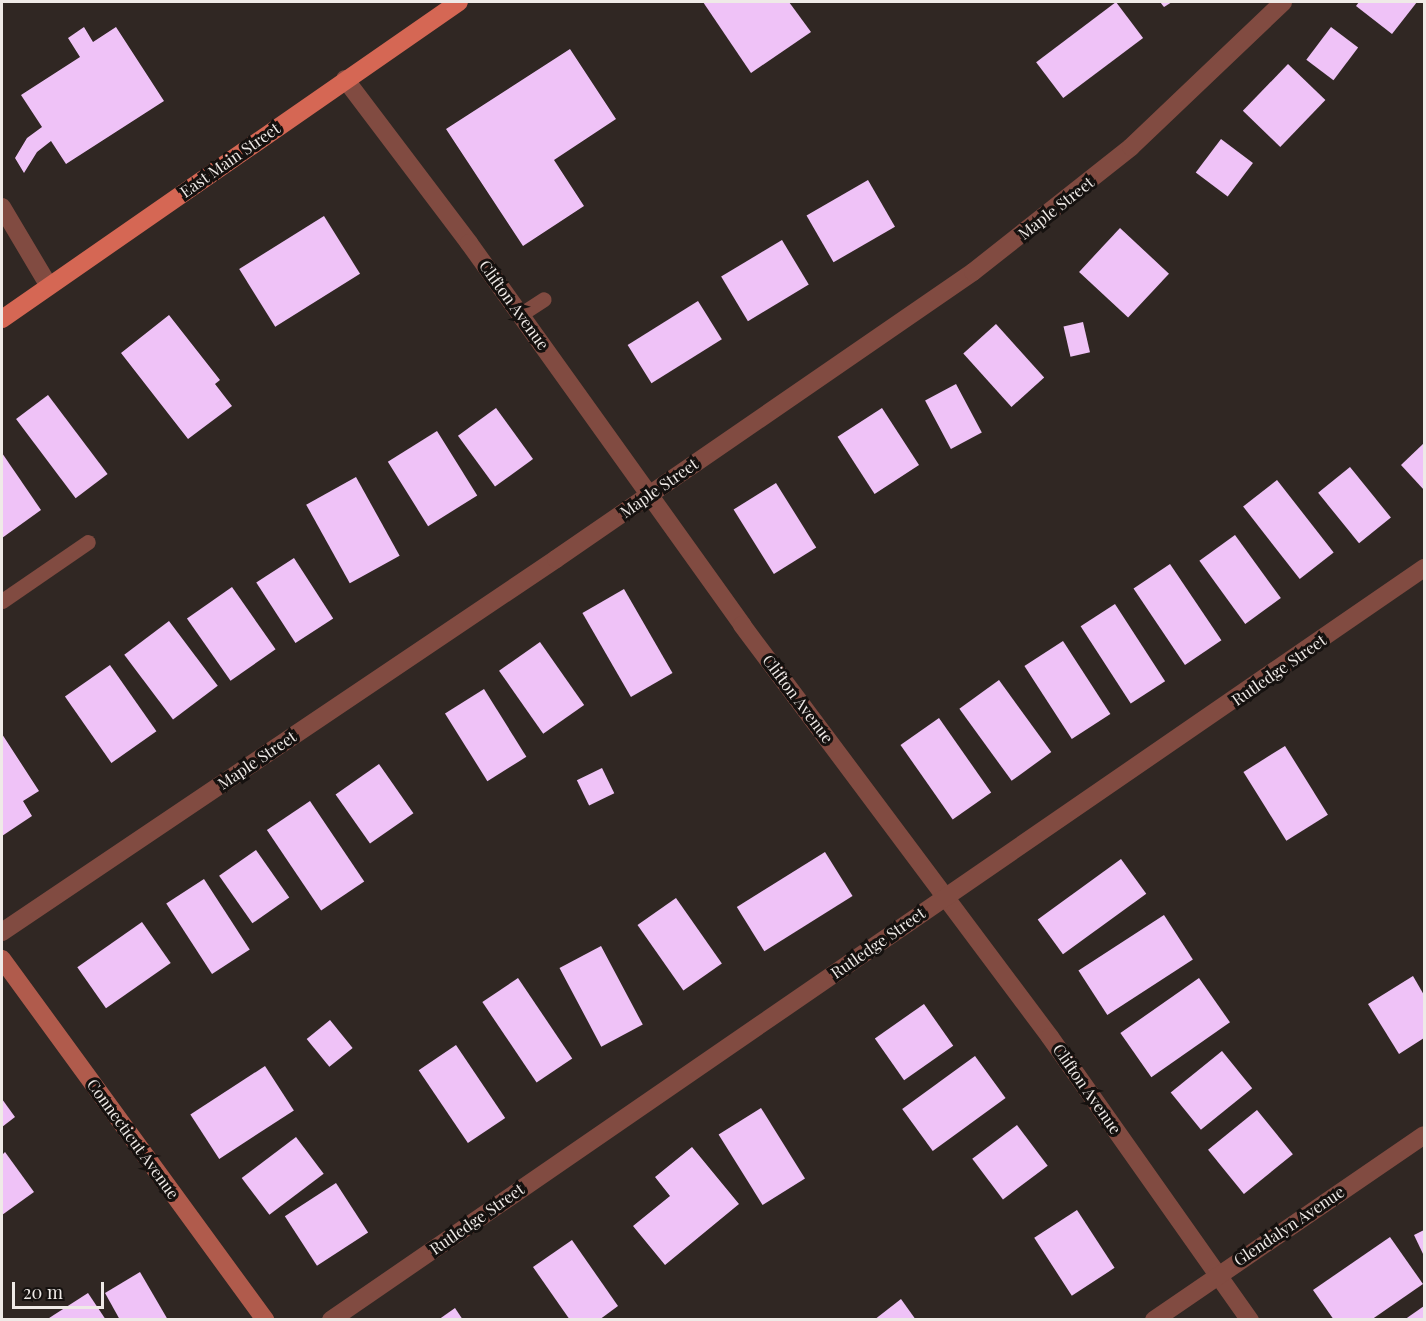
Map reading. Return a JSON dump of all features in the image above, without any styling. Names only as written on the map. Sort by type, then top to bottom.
[{"type":"main road","name":"East Main Street","points":[[2,319],[459,2]]},
{"type":"street","name":"Maple Street","points":[[2,932],[650,494],[973,272],[1053,211],[1205,80],[1283,2]]},
{"type":"street","name":"Clifton Avenue","points":[[345,79],[520,314],[1250,1320]]},
{"type":"street","points":[[2,207],[49,286]]},
{"type":"street","name":"Rutledge Street","points":[[331,1320],[1425,568]]},
{"type":"street","name":"Connecticut Avenue","points":[[2,959],[264,1320]]},
{"type":"street","name":"Glendalyn Avenue","points":[[1154,1320],[1425,1135]]},
{"type":"lane","points":[[520,314],[544,299]]},
{"type":"lane","points":[[2,601],[88,542]]},
{"type":"building","points":[[703,2],[789,2],[811,32],[751,73]]},
{"type":"building","points":[[1116,2],[1143,38],[1063,98],[1036,62]]},
{"type":"building","points":[[1160,2],[1172,2],[1164,7]]},
{"type":"building","points":[[1359,2],[1417,2],[1392,34],[1356,6]]},
{"type":"building","points":[[84,27],[93,42],[116,27],[164,101],[66,164],[51,141],[37,152],[24,173],[15,158],[27,138],[42,127],[21,95],[80,57],[68,38]]},
{"type":"building","points":[[1331,27],[1358,47],[1333,80],[1306,60]]},
{"type":"building","points":[[570,49],[616,119],[554,160],[584,206],[523,246],[446,129]]},
{"type":"building","points":[[1288,64],[1325,100],[1280,147],[1243,111]]},
{"type":"building","points":[[1221,139],[1253,163],[1228,197],[1196,173]]},
{"type":"building","points":[[868,180],[895,227],[834,262],[807,216]]},
{"type":"building","points":[[324,216],[360,274],[275,327],[239,269]]},
{"type":"building","points":[[1120,228],[1169,274],[1128,318],[1079,272]]},
{"type":"building","points":[[782,240],[809,285],[748,321],[721,277]]},
{"type":"building","points":[[698,301],[722,339],[651,383],[628,345]]},
{"type":"building","points":[[169,315],[220,380],[215,384],[232,406],[188,439],[121,353]]},
{"type":"building","points":[[1083,322],[1090,352],[1070,357],[1064,326]]},
{"type":"building","points":[[996,324],[1044,378],[1011,407],[963,353]]},
{"type":"building","points":[[956,384],[982,433],[951,449],[925,400]]},
{"type":"building","points":[[48,395],[108,474],[76,498],[16,419]]},
{"type":"building","points":[[496,408],[533,459],[495,487],[458,436]]},
{"type":"building","points":[[882,408],[919,465],[875,494],[838,437]]},
{"type":"building","points":[[437,431],[477,495],[428,526],[388,462]]},
{"type":"building","points":[[1424,443],[1424,490],[1401,465]]},
{"type":"building","points":[[2,453],[41,510],[2,538]]},
{"type":"building","points":[[1350,467],[1391,518],[1359,543],[1318,493]]},
{"type":"building","points":[[356,477],[400,556],[350,583],[306,505]]},
{"type":"building","points":[[1277,480],[1334,552],[1300,579],[1243,506]]},
{"type":"building","points":[[776,483],[816,547],[774,574],[734,509]]},
{"type":"building","points":[[1235,535],[1281,598],[1245,624],[1199,561]]},
{"type":"building","points":[[294,558],[333,618],[295,643],[256,583]]},
{"type":"building","points":[[1170,564],[1221,640],[1185,665],[1134,589]]},
{"type":"building","points":[[232,587],[276,649],[231,681],[187,619]]},
{"type":"building","points":[[624,589],[672,673],[631,697],[582,613]]},
{"type":"building","points":[[1115,604],[1165,681],[1131,703],[1081,626]]},
{"type":"building","points":[[169,621],[218,686],[173,719],[124,655]]},
{"type":"building","points":[[1063,641],[1110,714],[1072,739],[1024,666]]},
{"type":"building","points":[[540,642],[584,705],[543,734],[499,671]]},
{"type":"building","points":[[110,665],[156,731],[111,763],[65,697]]},
{"type":"building","points":[[999,680],[1051,752],[1012,781],[959,709]]},
{"type":"building","points":[[484,689],[526,757],[487,781],[445,713]]},
{"type":"building","points":[[939,718],[991,793],[953,820],[900,745]]},
{"type":"building","points":[[2,734],[39,791],[23,801],[32,816],[2,836]]},
{"type":"building","points":[[1285,746],[1328,815],[1286,841],[1243,772]]},
{"type":"building","points":[[379,764],[413,813],[370,844],[336,794]]},
{"type":"building","points":[[602,768],[614,793],[589,805],[577,780]]},
{"type":"building","points":[[310,801],[364,881],[321,910],[267,830]]},
{"type":"building","points":[[256,850],[289,898],[252,923],[219,876]]},
{"type":"building","points":[[825,852],[853,896],[764,951],[737,907]]},
{"type":"building","points":[[1121,859],[1146,894],[1063,954],[1038,920]]},
{"type":"building","points":[[204,879],[250,949],[212,974],[166,904]]},
{"type":"building","points":[[676,898],[722,964],[683,990],[637,925]]},
{"type":"building","points":[[1164,915],[1193,959],[1107,1015],[1078,971]]},
{"type":"building","points":[[142,922],[171,963],[106,1008],[77,967]]},
{"type":"building","points":[[601,946],[643,1025],[601,1047],[560,968]]},
{"type":"building","points":[[1413,976],[1424,995],[1424,1038],[1399,1054],[1368,1004]]},
{"type":"building","points":[[518,978],[572,1058],[537,1082],[482,1002]]},
{"type":"building","points":[[1199,978],[1230,1022],[1151,1077],[1120,1033]]},
{"type":"building","points":[[924,1004],[953,1046],[904,1080],[875,1038]]},
{"type":"building","points":[[330,1020],[353,1048],[329,1067],[307,1039]]},
{"type":"building","points":[[456,1045],[505,1118],[468,1143],[419,1070]]},
{"type":"building","points":[[1222,1051],[1252,1088],[1201,1130],[1171,1093]]},
{"type":"building","points":[[975,1056],[1006,1098],[933,1151],[902,1109]]},
{"type":"building","points":[[265,1066],[294,1110],[219,1159],[190,1114]]},
{"type":"building","points":[[2,1099],[15,1117],[2,1127]]},
{"type":"building","points":[[761,1108],[805,1178],[763,1205],[719,1134]]},
{"type":"building","points":[[1257,1110],[1293,1154],[1244,1194],[1208,1150]]},
{"type":"building","points":[[1017,1125],[1048,1166],[1003,1199],[972,1159]]},
{"type":"building","points":[[296,1137],[324,1174],[269,1215],[242,1178]]},
{"type":"building","points":[[692,1147],[739,1204],[665,1265],[633,1226],[670,1196],[655,1177]]},
{"type":"building","points":[[5,1152],[34,1192],[2,1215],[2,1155]]},
{"type":"building","points":[[336,1183],[368,1232],[317,1266],[285,1216]]},
{"type":"building","points":[[1077,1210],[1115,1268],[1072,1296],[1034,1238]]},
{"type":"building","points":[[1424,1230],[1424,1256],[1414,1235]]},
{"type":"building","points":[[1390,1237],[1423,1284],[1371,1320],[1334,1320],[1313,1290]]},
{"type":"building","points":[[572,1240],[618,1306],[599,1320],[570,1320],[533,1267]]},
{"type":"building","points":[[140,1272],[168,1320],[120,1320],[105,1293]]},
{"type":"building","points":[[88,1293],[106,1320],[46,1320]]},
{"type":"building","points":[[901,1299],[916,1320],[874,1320]]},
{"type":"building","points":[[1424,1306],[1424,1320],[1404,1320]]},
{"type":"building","points":[[455,1308],[463,1320],[438,1320]]}]
